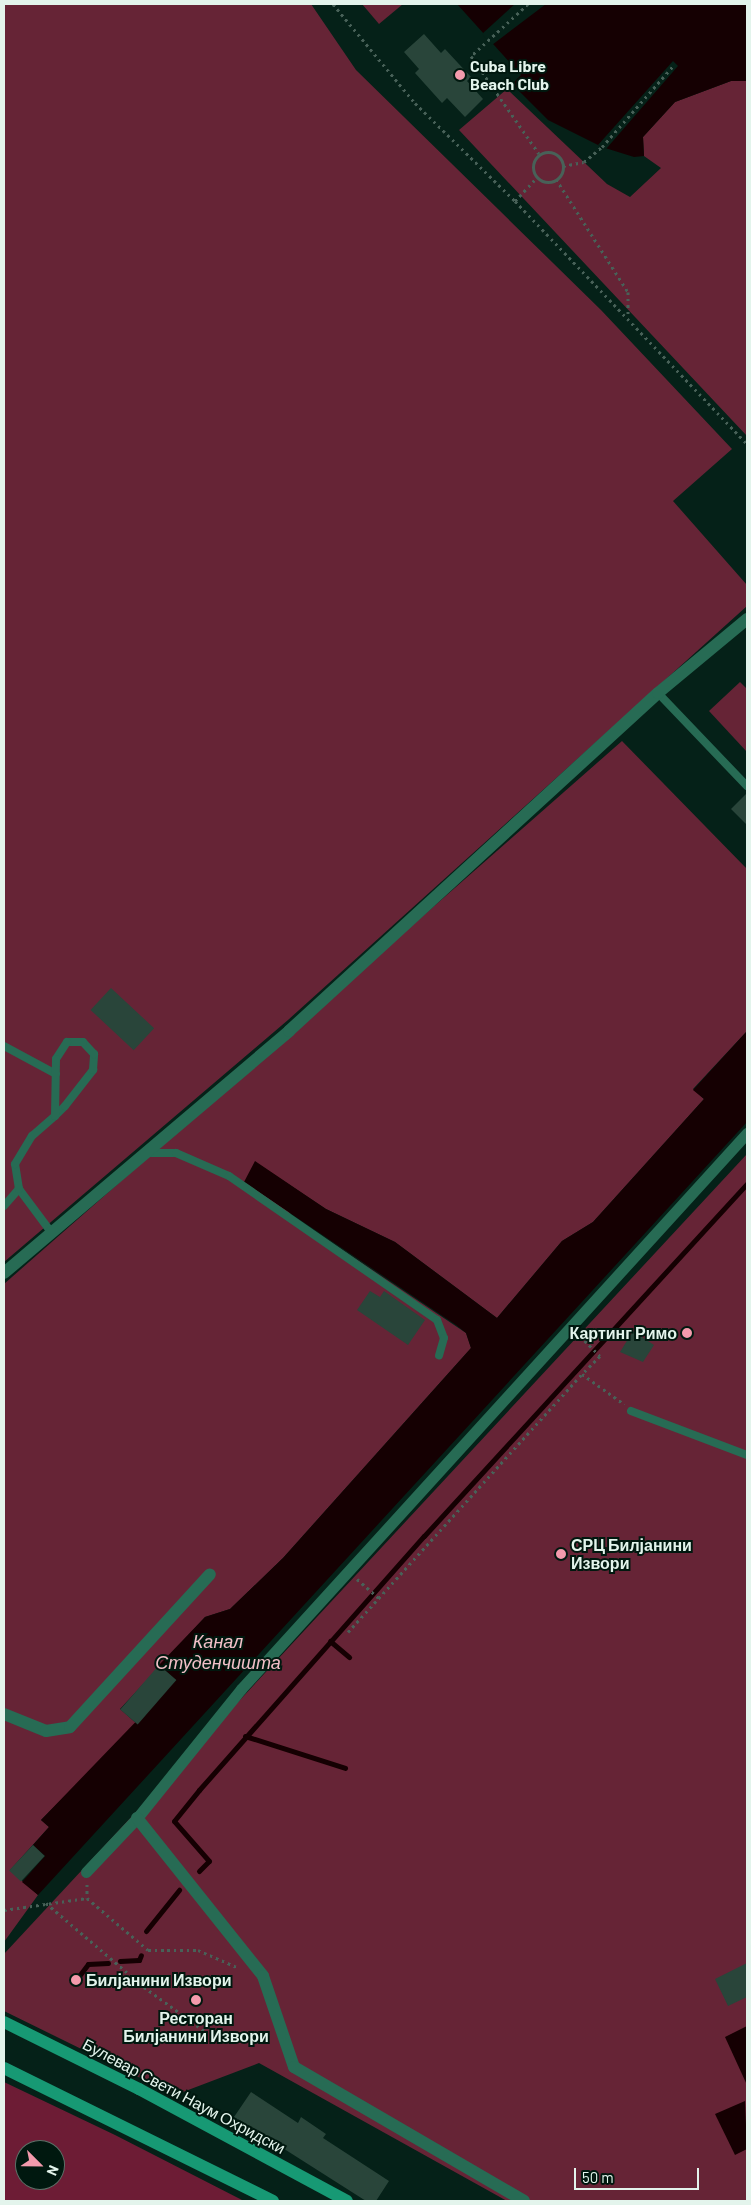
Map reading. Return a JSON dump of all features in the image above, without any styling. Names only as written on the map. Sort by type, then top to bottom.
[{"type":"main road","name":"Булевар Свети Наум Охридски","points":[[4,2022],[139,2089],[347,2201]]},
{"type":"main road","points":[[4,2068],[273,2201]]},
{"type":"street","points":[[4,1273],[288,1031],[658,693],[747,619]]},
{"type":"street","points":[[86,1872],[137,1818],[241,1689],[747,1134]]},
{"type":"street","points":[[4,1714],[46,1731],[70,1727],[210,1574]]},
{"type":"street","points":[[137,1818],[263,1976],[294,2067],[524,2201]]},
{"type":"lane","points":[[658,693],[747,786]]},
{"type":"lane","points":[[51,1232],[19,1190],[15,1164],[21,1149],[55,1116],[93,1070],[90,1047],[76,1040],[67,1042],[56,1059],[55,1116]]},
{"type":"lane","points":[[4,1046],[56,1074]]},
{"type":"lane","points":[[143,1153],[176,1153],[229,1176],[437,1320],[444,1338],[439,1355]]},
{"type":"lane","points":[[4,1206],[19,1190]]},
{"type":"lane","points":[[631,1411],[747,1455]]},
{"type":"path","points":[[333,4],[415,103],[628,316],[747,444]]},
{"type":"path","points":[[528,4],[471,56],[539,154]]},
{"type":"path","points":[[563,166],[584,162],[602,147],[674,65]]},
{"type":"path","points":[[539,154],[555,153],[563,166]]},
{"type":"path","points":[[537,177],[533,165],[539,154]]},
{"type":"path","points":[[556,179],[563,166]]},
{"type":"path","points":[[515,201],[537,177]]},
{"type":"path","points":[[537,177],[556,179]]},
{"type":"path","points":[[556,179],[628,292],[628,316]]},
{"type":"path","points":[[348,1632],[600,1356],[589,1345]]},
{"type":"path","points":[[582,1374],[631,1411]]},
{"type":"path","points":[[367,1588],[379,1598]]},
{"type":"path","points":[[86,1872],[87,1898],[148,1950],[198,1950],[215,1960],[263,1976]]},
{"type":"path","points":[[4,1910],[87,1898]]},
{"type":"path","points":[[46,1903],[144,1987],[206,2032]]},
{"type":"shaded area","points":[[4,4],[311,4],[356,70],[601,310],[732,449],[673,501],[747,585],[747,606],[288,1020],[4,1262]]},
{"type":"shaded area","points":[[362,4],[403,4],[379,24]]},
{"type":"shaded area","points":[[731,81],[747,81],[747,436],[459,130],[507,89],[607,184],[630,197],[661,168],[644,156],[643,137],[675,102]]},
{"type":"shaded area","points":[[740,682],[747,689],[747,752],[709,711]]},
{"type":"shaded area","points":[[622,741],[747,869],[747,1031],[693,1089],[704,1099],[593,1222],[562,1241],[497,1318],[395,1242],[326,1209],[255,1162],[292,1216],[466,1333],[471,1348],[283,1558],[230,1609],[205,1617],[120,1709],[137,1724],[41,1820],[49,1827],[10,1870],[38,1895],[4,1942],[4,1284]]},
{"type":"shaded area","name":"СРЦ Билјанини Извори","points":[[747,1154],[747,2201],[507,2201],[259,2063],[175,2095],[4,2011],[4,1954]]},
{"type":"shaded area","points":[[4,2082],[115,2135],[244,2201],[4,2201]]},
{"type":"water","points":[[457,4],[747,4],[747,81],[731,81],[675,102],[643,137],[644,156],[634,157],[602,147],[548,120],[512,84],[521,75]]},
{"type":"water","name":"Канал Студенчишта","points":[[747,1031],[747,1122],[38,1895],[22,1882],[45,1856],[33,1845],[49,1827],[41,1820],[176,1680],[159,1665],[205,1617],[230,1609],[283,1558],[471,1348],[466,1333],[456,1325],[244,1182],[255,1161],[326,1209],[395,1242],[497,1318],[562,1241],[593,1222],[704,1099],[693,1090]]},
{"type":"water","points":[[747,2026],[747,2085],[725,2037]]},
{"type":"water","points":[[745,2101],[747,2149],[735,2155],[715,2114]]},
{"type":"pier","points":[[515,4],[546,4],[492,45],[482,34]]},
{"type":"pier","points":[[673,61],[678,66],[606,149],[598,145]]},
{"type":"building","points":[[424,34],[441,53],[445,49],[471,77],[467,81],[483,99],[465,117],[447,98],[442,103],[415,73],[419,69],[404,52]]},
{"type":"building","points":[[747,793],[747,825],[731,809]]},
{"type":"building","points":[[111,988],[154,1028],[134,1050],[91,1010]]},
{"type":"building","points":[[370,1291],[380,1297],[384,1291],[425,1320],[408,1345],[357,1310]]},
{"type":"building","points":[[633,1331],[654,1345],[643,1362],[620,1352]]},
{"type":"building","points":[[159,1665],[176,1680],[138,1725],[120,1710]]},
{"type":"building","points":[[33,1845],[45,1856],[21,1882],[9,1871]]},
{"type":"building","points":[[747,1963],[747,1997],[728,2006],[715,1979]]},
{"type":"building","points":[[251,2092],[298,2123],[301,2117],[326,2134],[323,2138],[389,2181],[376,2201],[366,2201],[234,2117]]},
{"type":"waterway","points":[[199,1871],[209,1861],[174,1821],[199,1790],[424,1536],[747,1184]]},
{"type":"waterway","points":[[330,1641],[349,1657]]},
{"type":"waterway","points":[[245,1736],[345,1768]]},
{"type":"waterway","points":[[146,1931],[179,1890]]},
{"type":"waterway","points":[[120,1961],[139,1960],[141,1955]]},
{"type":"waterway","points":[[76,1980],[88,1964],[108,1963]]},
{"type":"place","name":"Cuba Libre Beach Club","points":[[460,75]]},
{"type":"place","name":"Картинг Римо","points":[[687,1333]]},
{"type":"place","name":"СРЦ Билјанини Извори","points":[[561,1554]]},
{"type":"place","name":"Билјанини Извори","points":[[76,1980]]},
{"type":"place","name":"Ресторан Билјанини Извори","points":[[196,2000]]}]
